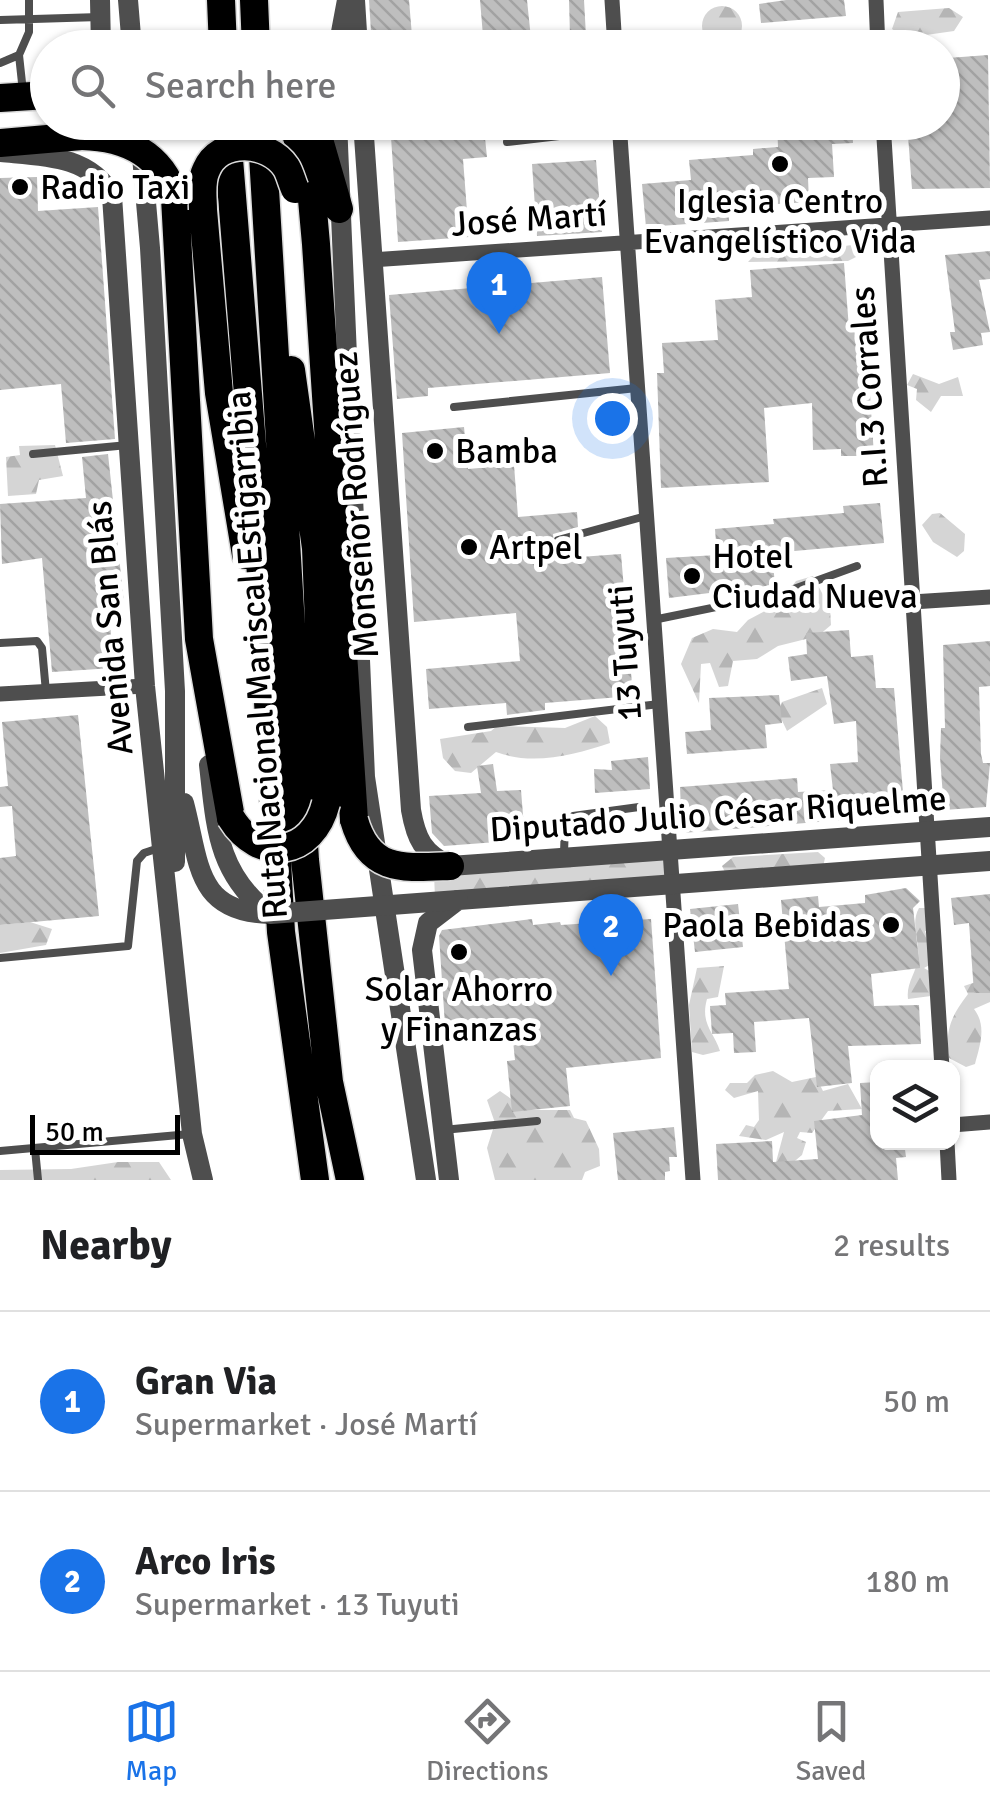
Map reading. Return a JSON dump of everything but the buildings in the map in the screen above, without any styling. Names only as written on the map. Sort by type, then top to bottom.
[{"type":"highway","points":[[221,0],[222,30]]},
{"type":"highway","points":[[254,0],[255,30]]},
{"type":"highway","points":[[0,144],[41,140]]},
{"type":"highway","points":[[119,140],[142,150],[169,178],[175,198],[199,638],[231,818],[242,835],[258,844],[286,848],[308,839],[320,824],[326,803],[328,761],[316,548],[293,376],[273,306]]},
{"type":"highway","name":"Ruta Nacional Mariscal Estigarribia","points":[[227,140],[283,949],[316,1180]]},
{"type":"highway","name":"Ruta Nacional Mariscal Estigarribia","points":[[262,140],[305,860],[330,1082],[350,1180]]},
{"type":"highway","points":[[298,140],[310,177],[354,820],[360,842],[387,863],[404,868],[450,866]]},
{"type":"highway","points":[[319,140],[339,209]]},
{"type":"highway","points":[[264,640],[224,429],[203,210],[206,170],[214,157],[236,147],[256,146],[270,152],[286,167],[295,189],[322,337]]},
{"type":"street","points":[[128,0],[130,30]]},
{"type":"street","points":[[343,30],[351,0]]},
{"type":"street","points":[[351,0],[355,30]]},
{"type":"street","points":[[612,0],[614,30]]},
{"type":"street","points":[[876,0],[877,30]]},
{"type":"street","points":[[141,140],[152,268],[178,782],[173,924]]},
{"type":"street","points":[[337,140],[364,777],[426,1180]]},
{"type":"street","name":"Monseñor Rodríguez","points":[[364,140],[411,810],[420,844],[450,866]]},
{"type":"street","name":"13 Tuyuti","points":[[621,140],[692,1180]]},
{"type":"street","name":"R.I.3 Corrales","points":[[884,140],[942,1060]]},
{"type":"street","name":"Avenida San Blás","points":[[0,152],[84,166],[102,178],[112,196],[145,686],[173,924],[192,1134],[203,1180]]},
{"type":"street","name":"José Martí","points":[[371,260],[990,218]]},
{"type":"street","points":[[912,602],[990,596]]},
{"type":"street","points":[[199,638],[215,819],[227,868],[246,896],[270,914]]},
{"type":"street","points":[[0,694],[145,686]]},
{"type":"street","name":"Diputado Julio César Riquelme","points":[[178,782],[205,882],[216,898],[231,910],[270,914],[990,861]]},
{"type":"street","name":"Diputado Julio César Riquelme","points":[[450,866],[990,827]]},
{"type":"street","points":[[449,1180],[422,936],[428,923],[458,900]]},
{"type":"street","points":[[960,1124],[990,1122]]},
{"type":"street","points":[[947,1150],[949,1180]]},
{"type":"lane","points":[[24,96],[19,55],[29,20],[29,0]]},
{"type":"lane","points":[[0,20],[29,20],[100,9]]},
{"type":"lane","points":[[0,64],[19,55]]},
{"type":"lane","points":[[508,142],[522,140]]},
{"type":"lane","points":[[454,406],[637,388]]},
{"type":"lane","points":[[33,454],[128,445]]},
{"type":"lane","points":[[558,540],[646,516]]},
{"type":"lane","points":[[653,620],[780,594],[857,566]]},
{"type":"lane","points":[[0,643],[37,642],[42,648],[46,692]]},
{"type":"lane","points":[[468,727],[659,704]]},
{"type":"lane","points":[[564,858],[562,837],[573,816],[639,807]]},
{"type":"lane","points":[[0,958],[128,946],[137,862],[144,852],[163,847]]},
{"type":"lane","points":[[444,1130],[538,1121]]},
{"type":"lane","points":[[0,1150],[192,1134]]},
{"type":"lane","points":[[35,1149],[38,1180]]},
{"type":"green space","points":[[714,7],[730,7],[741,18],[742,30],[702,30],[703,18]]},
{"type":"green space","points":[[949,8],[963,17],[955,30],[893,30],[898,12]]},
{"type":"green space","points":[[852,245],[858,256],[848,261],[748,262],[762,247],[783,254]]},
{"type":"green space","points":[[913,374],[939,384],[958,377],[963,396],[941,396],[931,412],[916,400],[917,389],[907,385]]},
{"type":"green space","points":[[55,445],[63,476],[39,480],[36,494],[8,496],[6,457],[20,455],[19,446]]},
{"type":"green space","points":[[940,513],[965,534],[964,551],[957,557],[933,542],[922,525],[932,514]]},
{"type":"green space","points":[[813,576],[830,608],[831,625],[818,636],[778,646],[757,659],[733,661],[728,686],[719,687],[710,663],[701,664],[699,703],[681,664],[692,638],[713,629],[737,632],[748,620],[780,603],[796,581]]},
{"type":"green space","points":[[822,688],[827,704],[787,731],[777,710],[782,702]]},
{"type":"green space","points":[[595,716],[607,727],[610,743],[568,755],[539,758],[496,752],[471,773],[455,771],[443,758],[440,739],[491,731],[497,726],[565,728]]},
{"type":"green space","points":[[818,852],[825,858],[823,867],[726,874],[722,866],[733,857]]},
{"type":"green space","points":[[665,854],[667,879],[435,898],[434,874]]},
{"type":"green space","points":[[919,908],[926,908],[933,930],[925,931],[935,962],[924,968],[936,975],[931,996],[908,999],[918,958],[915,920]]},
{"type":"green space","points":[[30,922],[52,929],[46,945],[0,953],[0,925]]},
{"type":"green space","points":[[724,966],[718,997],[707,999],[705,1008],[706,1021],[720,1051],[703,1055],[692,1052],[689,1005],[697,968]]},
{"type":"green space","points":[[976,982],[990,992],[990,1002],[974,1009],[980,1022],[980,1043],[975,1064],[966,1067],[960,1060],[949,1058],[948,1039],[953,1017],[968,994],[964,986]]},
{"type":"green space","points":[[773,1071],[792,1082],[816,1077],[823,1091],[848,1084],[862,1109],[828,1111],[812,1133],[800,1132],[797,1138],[806,1142],[802,1155],[790,1165],[776,1162],[784,1132],[766,1140],[739,1136],[746,1125],[754,1127],[759,1120],[758,1091],[734,1098],[725,1090],[730,1083],[747,1083],[755,1075]]},
{"type":"green space","points":[[500,1091],[527,1110],[570,1110],[574,1118],[586,1121],[599,1149],[600,1166],[585,1172],[582,1180],[495,1180],[487,1148],[495,1123],[487,1100]]},
{"type":"green space","points":[[118,1162],[159,1162],[171,1180],[0,1180],[0,1170],[71,1169]]},
{"type":"place","name":"Iglesia Centro Evangelístico Vida","points":[[780,164]]},
{"type":"place","name":"Radio Taxi","points":[[20,187]]},
{"type":"place","name":"Gran Via","points":[[499,334]]},
{"type":"place","name":"Bamba","points":[[435,451]]},
{"type":"place","name":"Artpel","points":[[469,547]]},
{"type":"place","name":"Hotel Ciudad Nueva","points":[[692,576]]},
{"type":"place","name":"Paola Bebidas","points":[[891,925]]},
{"type":"place","name":"Solar Ahorro y Finanzas","points":[[459,952]]},
{"type":"place","name":"Arco Iris","points":[[611,976]]}]
